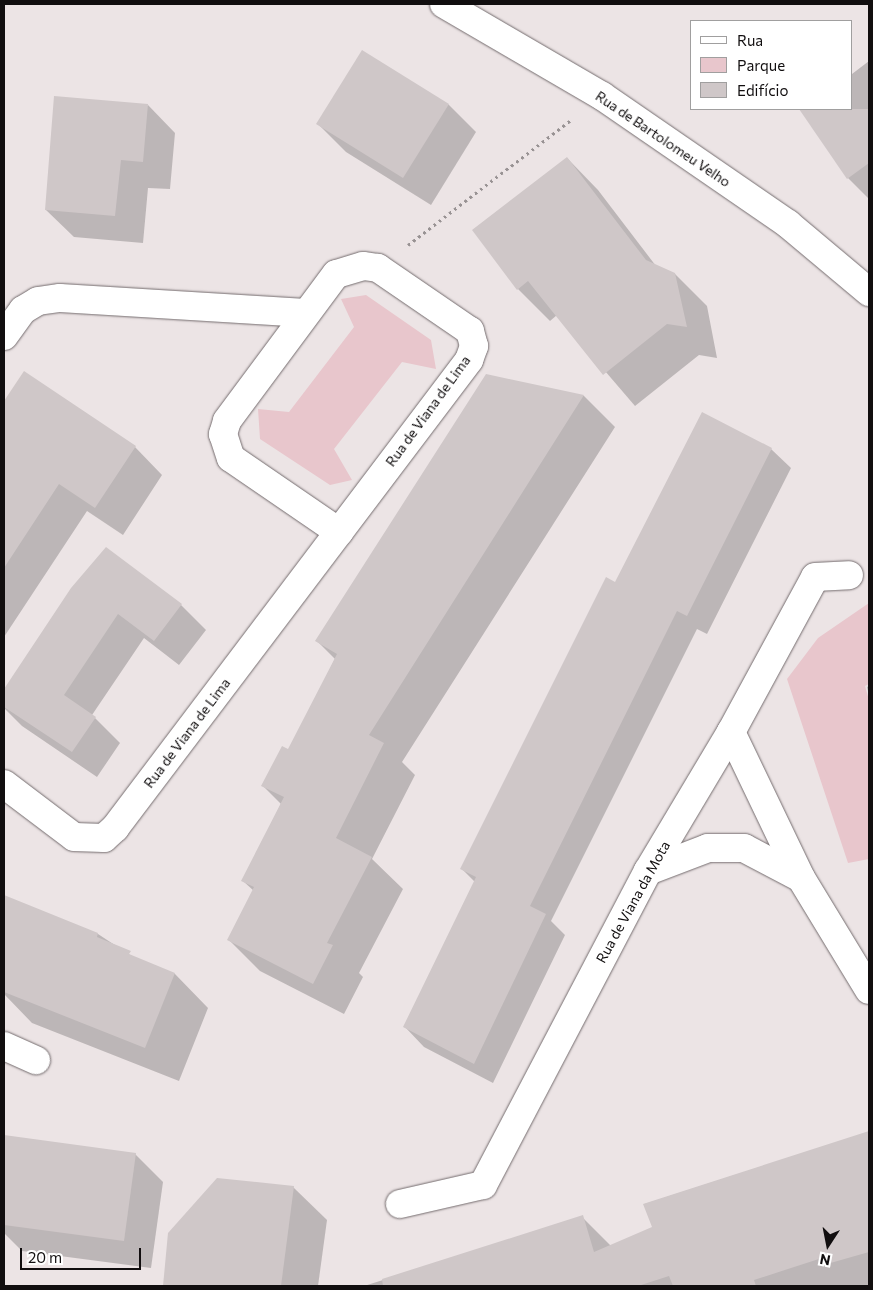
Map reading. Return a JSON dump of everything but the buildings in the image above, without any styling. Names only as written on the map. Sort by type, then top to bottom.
[{"type":"street","name":"Rua de Bartolomeu Velho","points":[[444,4],[602,96],[788,224],[869,292]]},
{"type":"street","points":[[339,532],[231,458],[224,447],[226,421],[336,274],[347,268],[378,268]]},
{"type":"street","name":"Rua de Viana de Lima","points":[[4,784],[60,830],[74,837],[104,838],[469,360],[474,346],[470,331],[378,268]]},
{"type":"street","points":[[4,336],[23,310],[38,301],[60,298],[306,313]]},
{"type":"street","name":"Rua de Viana da Mota","points":[[400,1204],[483,1185],[648,871],[731,732],[815,577],[849,575]]},
{"type":"street","points":[[731,732],[801,878],[868,987]]},
{"type":"street","points":[[648,871],[708,848],[744,848],[801,878]]},
{"type":"street","points":[[4,1046],[36,1060]]},
{"type":"path","points":[[378,268],[602,96]]},
{"type":"green space","points":[[366,295],[431,340],[436,369],[402,362],[334,449],[352,480],[330,485],[260,439],[258,409],[289,412],[354,327],[341,299]]},
{"type":"green space","points":[[869,603],[869,684],[865,686],[869,700],[869,859],[848,863],[787,679],[818,638]]}]
